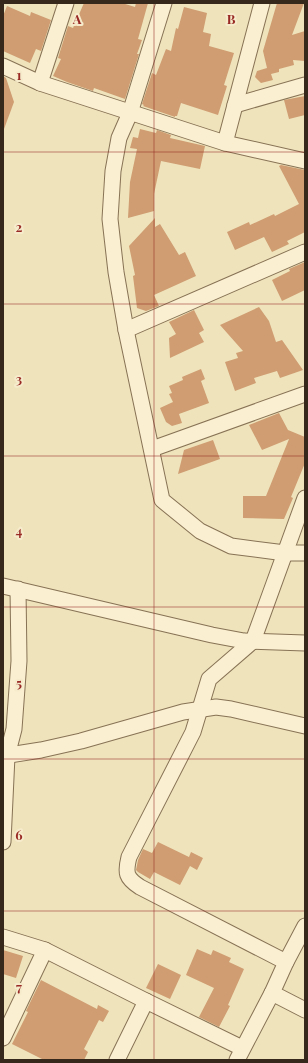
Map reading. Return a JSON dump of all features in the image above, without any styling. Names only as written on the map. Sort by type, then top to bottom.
[{"type":"street","points":[[40,83],[66,3]]},
{"type":"street","points":[[164,3],[130,113],[119,138],[113,171],[110,219],[116,272],[126,330],[162,500],[200,531],[231,546],[305,554]]},
{"type":"street","points":[[225,143],[262,3]]},
{"type":"street","points":[[3,66],[40,83],[225,143],[305,161]]},
{"type":"street","points":[[235,105],[305,85]]},
{"type":"street","points":[[126,330],[305,252]]},
{"type":"street","points":[[152,449],[305,394]]},
{"type":"street","points":[[286,962],[140,887],[131,881],[127,875],[127,867],[129,857],[193,732],[209,679],[254,641],[305,498]]},
{"type":"street","points":[[3,586],[212,635],[254,641],[305,643]]},
{"type":"street","points":[[3,842],[5,756],[14,729],[19,661],[18,589]]},
{"type":"street","points":[[5,756],[81,741],[183,712],[216,708],[231,709],[305,726]]},
{"type":"street","points":[[3,937],[45,950],[146,1002],[240,1054],[305,926]]},
{"type":"street","points":[[3,1038],[45,950]]},
{"type":"street","points":[[272,993],[305,1010]]},
{"type":"street","points":[[117,1060],[146,1002]]},
{"type":"building","points":[[84,3],[122,3],[135,7],[136,3],[148,3],[138,39],[142,40],[137,54],[139,54],[125,99],[94,88],[93,91],[53,76],[61,59],[58,58],[68,26],[73,28]]},
{"type":"building","points":[[277,3],[304,3],[292,35],[305,31],[305,61],[293,60],[294,65],[279,69],[279,72],[271,74],[273,80],[261,83],[255,77],[257,71],[267,68],[263,51]]},
{"type":"building","points":[[7,6],[30,16],[31,12],[51,20],[41,51],[36,49],[30,63],[3,51],[3,16]]},
{"type":"building","points":[[184,7],[207,13],[203,32],[211,34],[209,46],[234,53],[224,85],[227,86],[218,115],[181,103],[177,116],[175,117],[143,106],[144,105],[142,104],[152,73],[156,75],[166,49],[171,51],[176,28],[178,29]]},
{"type":"building","points":[[3,76],[6,78],[14,102],[4,129],[3,129]]},
{"type":"building","points":[[305,96],[305,115],[289,119],[284,100]]},
{"type":"building","points":[[140,129],[156,133],[157,130],[171,135],[170,138],[205,146],[200,169],[161,161],[154,194],[154,211],[128,218],[130,182],[137,149],[130,148],[133,137],[138,138]]},
{"type":"building","points":[[281,165],[305,170],[305,232],[287,241],[289,244],[272,252],[264,237],[235,250],[227,232],[249,222],[250,225],[274,214],[275,216],[299,204],[279,166]]},
{"type":"building","points":[[155,218],[155,227],[160,224],[179,255],[185,252],[196,276],[154,295],[159,306],[146,311],[137,308],[133,276],[135,275],[129,246]]},
{"type":"building","points":[[305,262],[305,290],[282,301],[272,280],[290,271],[289,269]]},
{"type":"building","points":[[259,307],[269,321],[276,342],[282,340],[303,370],[280,378],[277,371],[254,378],[256,383],[235,391],[225,362],[238,358],[236,353],[243,351],[220,325]]},
{"type":"building","points":[[194,310],[204,330],[199,333],[204,342],[170,358],[169,338],[176,334],[169,322]]},
{"type":"building","points":[[201,369],[205,379],[201,381],[209,403],[179,414],[182,423],[172,426],[166,422],[160,408],[173,402],[169,394],[172,393],[169,386],[183,380],[182,377]]},
{"type":"building","points":[[279,413],[288,430],[305,437],[305,463],[291,497],[293,498],[284,519],[243,518],[243,496],[266,496],[289,439],[262,450],[249,425]]},
{"type":"building","points":[[213,440],[220,459],[178,474],[184,450]]},
{"type":"building","points":[[158,842],[189,857],[191,852],[203,858],[197,870],[190,866],[180,885],[154,872],[150,879],[136,870],[138,860],[143,849],[152,853]]},
{"type":"building","points":[[197,949],[211,955],[213,950],[231,958],[229,962],[244,969],[228,1005],[230,1006],[219,1027],[199,1017],[214,988],[186,975]]},
{"type":"building","points":[[3,950],[23,956],[16,978],[3,974]]},
{"type":"building","points":[[158,964],[181,975],[170,999],[146,988]]},
{"type":"building","points":[[41,980],[97,1009],[98,1005],[109,1011],[103,1022],[99,1020],[84,1049],[88,1052],[84,1060],[44,1060],[12,1044],[28,1012],[26,1011]]}]
